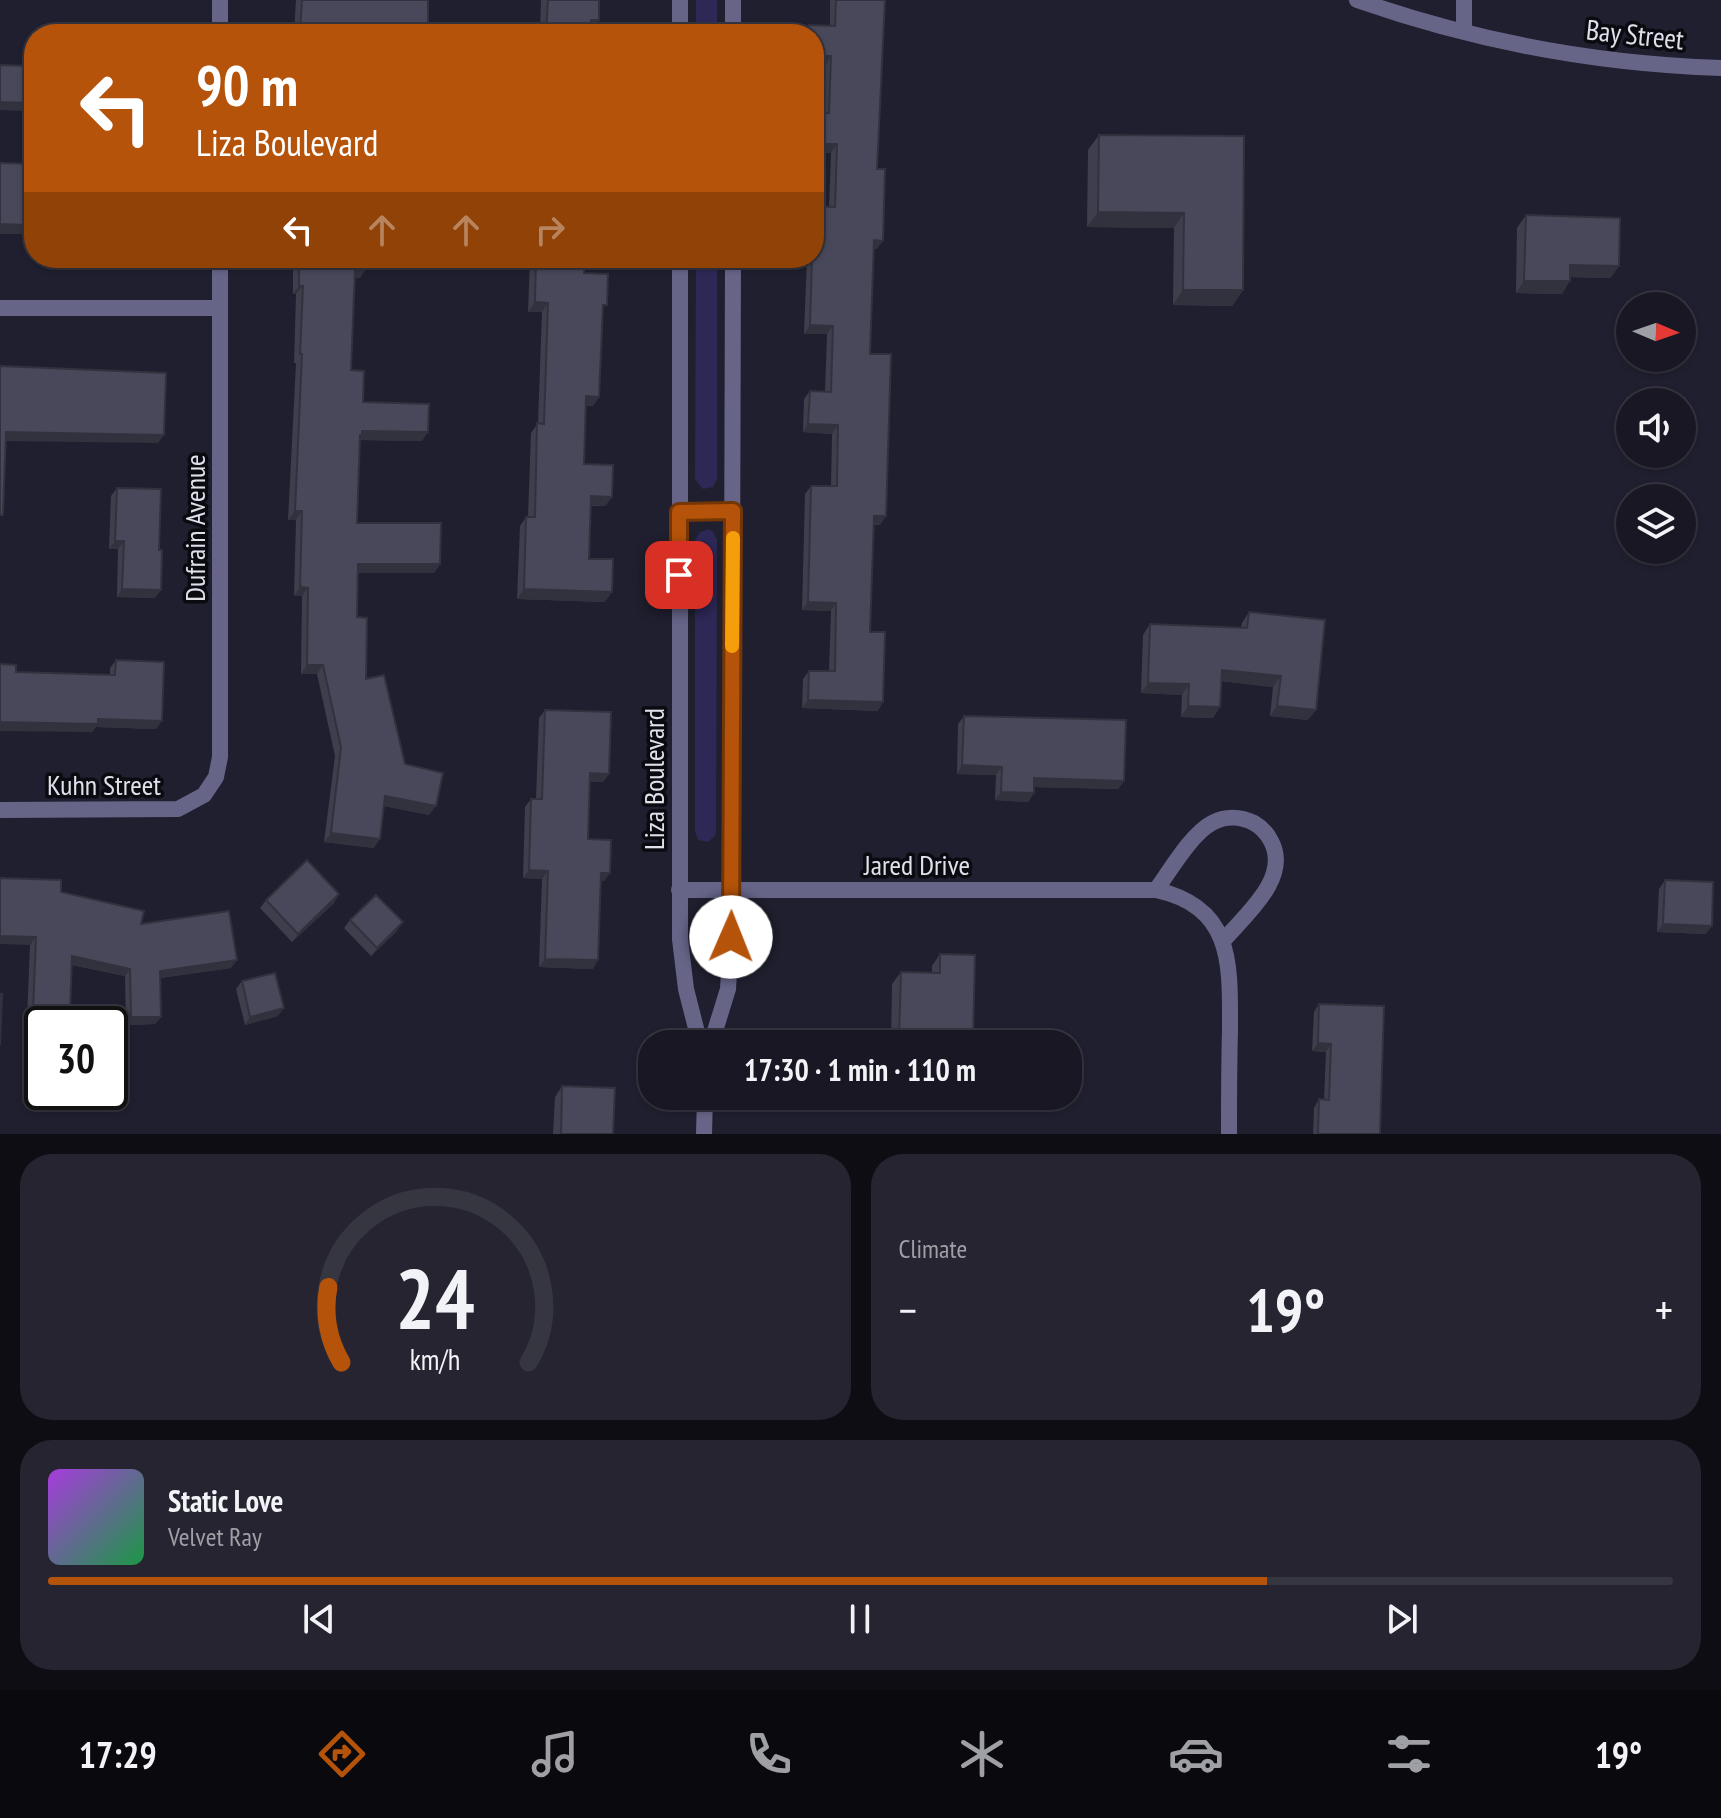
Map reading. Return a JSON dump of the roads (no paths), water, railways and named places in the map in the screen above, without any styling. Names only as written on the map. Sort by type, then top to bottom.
[{"type":"street","points":[[220,0],[220,24]]},
{"type":"street","points":[[680,0],[680,24]]},
{"type":"street","points":[[733,0],[733,24]]},
{"type":"street","name":"Bay Street","points":[[1357,0],[1531,47],[1612,59],[1721,68]]},
{"type":"street","points":[[1464,0],[1464,31]]},
{"type":"street","name":"Dufrain Avenue","points":[[204,795],[216,777],[220,757],[220,268]]},
{"type":"street","name":"Liza Boulevard","points":[[680,268],[680,939],[686,989],[696,1030]]},
{"type":"street","points":[[715,1030],[728,989],[732,889],[733,268]]},
{"type":"street","points":[[0,308],[220,308]]},
{"type":"street","points":[[679,512],[733,511]]},
{"type":"street","name":"Kuhn Street","points":[[0,810],[168,810],[188,806],[204,795]]},
{"type":"street","points":[[1156,890],[1200,831],[1210,824],[1230,817],[1261,827],[1276,855],[1272,880],[1223,941]]},
{"type":"street","name":"Jared Drive","points":[[679,890],[1156,890],[1172,893],[1197,906],[1216,927],[1223,941],[1230,973],[1229,1134]]},
{"type":"street","points":[[704,1134],[705,1110]]}]
